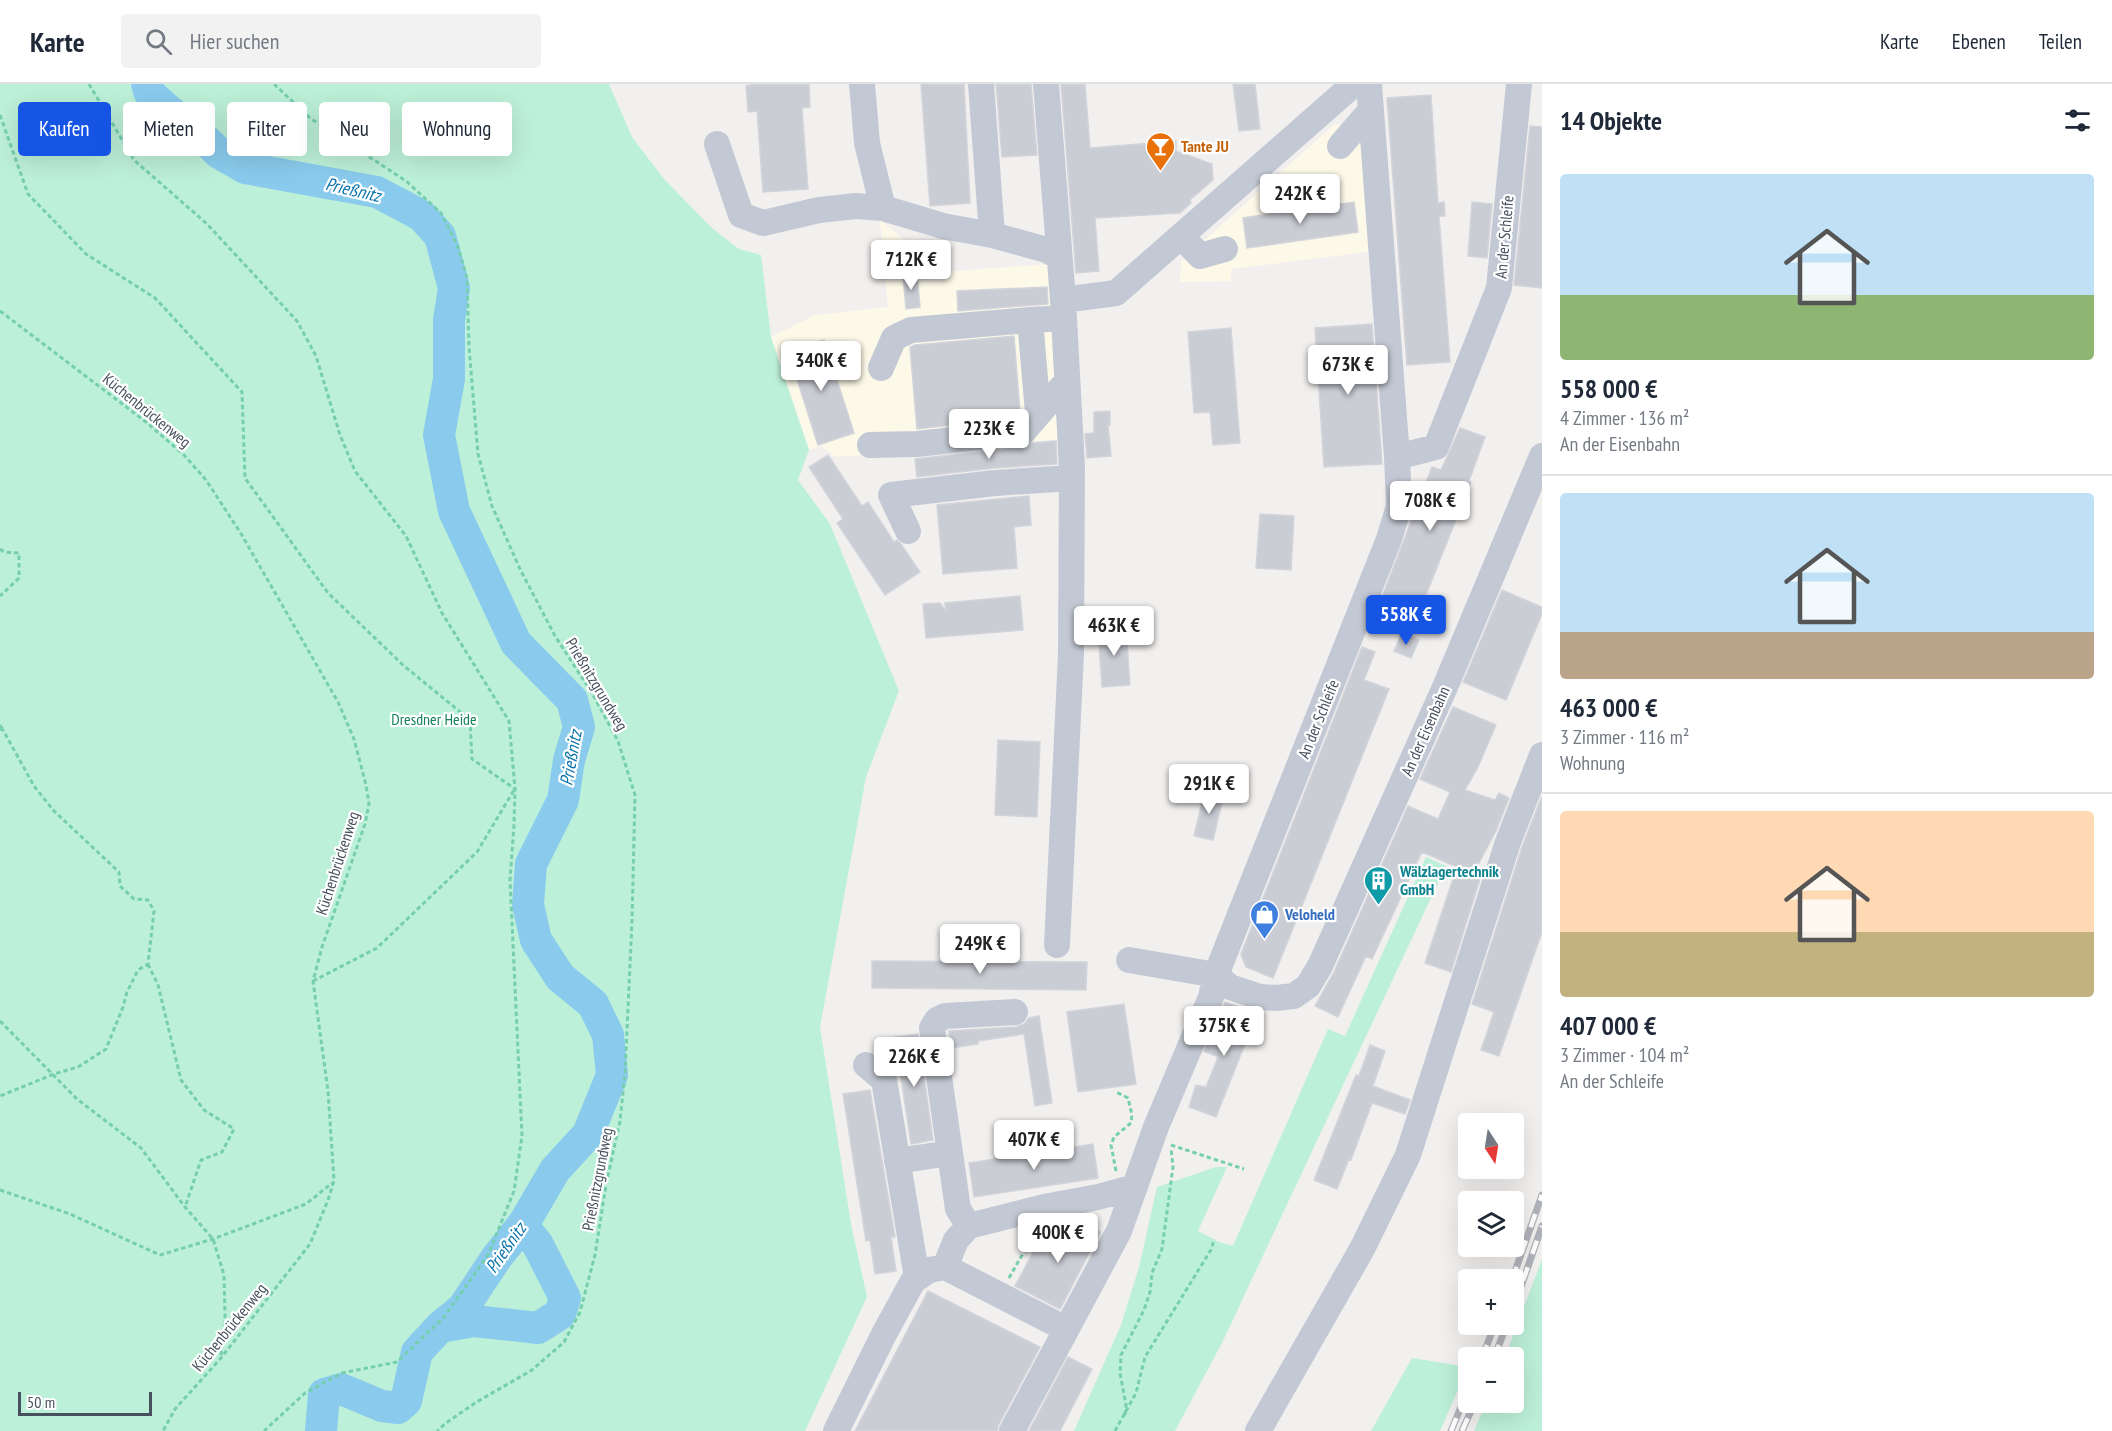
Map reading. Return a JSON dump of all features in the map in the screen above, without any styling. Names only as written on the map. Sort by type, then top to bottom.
[{"type":"street","points":[[862,84],[867,143],[883,208]]},
{"type":"street","points":[[981,84],[992,235]]},
{"type":"street","points":[[1046,84],[1063,308],[1072,478],[1071,654],[1057,945]]},
{"type":"street","points":[[881,368],[894,338],[911,330],[1030,320],[1116,293],[1354,84]]},
{"type":"street","name":"An der Schleife","points":[[1012,1431],[1119,1231],[1126,1183],[1156,1147],[1211,997],[1216,975],[1389,539],[1399,506],[1369,84]]},
{"type":"street","name":"An der Schleife","points":[[1397,457],[1436,447],[1499,288],[1519,84]]},
{"type":"street","points":[[1340,146],[1371,110]]},
{"type":"street","points":[[717,144],[741,215],[763,223],[819,210],[856,206],[883,208],[943,226],[992,235],[1047,250],[1059,257]]},
{"type":"street","points":[[1181,236],[1200,256],[1225,249]]},
{"type":"street","points":[[1030,320],[1038,413]]},
{"type":"street","points":[[870,445],[917,444],[1023,432],[1038,413],[1068,392]]},
{"type":"street","name":"An der Eisenbahn","points":[[1216,975],[1230,987],[1260,997],[1294,996],[1308,986],[1325,955],[1445,687],[1542,456]]},
{"type":"street","points":[[908,531],[891,495],[995,483],[1072,478]]},
{"type":"street","points":[[1258,1431],[1362,1249],[1408,1155],[1508,843],[1542,755]]},
{"type":"street","points":[[1129,960],[1216,975]]},
{"type":"street","points":[[969,1226],[958,1209],[932,1028],[937,1020],[945,1016],[1015,1012]]},
{"type":"street","points":[[866,1065],[884,1080],[917,1278]]},
{"type":"street","points":[[897,1161],[950,1153]]},
{"type":"street","points":[[945,1267],[956,1240],[969,1226],[1044,1207],[1098,1197],[1126,1183]]},
{"type":"street","points":[[836,1431],[913,1281],[929,1270],[945,1267],[1066,1329]]},
{"type":"path","points":[[89,84],[134,160],[206,223],[297,321],[316,356],[340,435],[355,471],[406,536],[442,614],[509,721],[515,789],[510,880],[522,1136],[514,1191],[488,1255],[444,1317],[397,1362],[342,1373],[305,1393],[264,1431]]},
{"type":"path","name":"Prießnitzgrundweg","points":[[274,84],[310,118],[406,181],[441,213],[458,247],[467,278],[478,454],[492,506],[520,569],[555,636],[592,693],[618,741],[635,795],[632,921],[621,1121],[606,1185],[595,1255],[580,1312],[564,1342],[532,1370],[475,1403],[437,1431]]},
{"type":"path","points":[[0,114],[28,194],[86,254],[155,298],[242,392],[245,477],[328,594],[403,665],[470,720],[472,759],[515,789]]},
{"type":"path","name":"Küchenbrückenweg","points":[[0,311],[146,422],[206,480],[240,532],[338,702],[361,762],[369,804],[365,824],[322,947],[313,981],[328,1091],[334,1181],[328,1200],[310,1244],[221,1358],[175,1409],[163,1431]]},
{"type":"path","points":[[0,549],[4,552],[20,553],[20,563],[19,578],[0,596]]},
{"type":"path","points":[[0,725],[34,786],[54,811],[119,872],[120,886],[134,898],[148,900],[154,911],[148,964],[158,985],[181,1080],[204,1110],[234,1129],[222,1152],[201,1160],[185,1207]]},
{"type":"path","points":[[313,981],[377,948],[386,940],[477,852],[515,789]]},
{"type":"path","points":[[0,1096],[54,1074],[78,1067],[106,1049],[127,992],[138,970],[148,964]]},
{"type":"path","points":[[0,1021],[77,1099],[141,1148],[185,1207],[213,1239],[224,1275],[225,1315],[221,1358]]},
{"type":"path","points":[[1116,1092],[1128,1098],[1132,1115],[1131,1123],[1114,1137],[1111,1145],[1126,1183]]},
{"type":"path","points":[[1156,1147],[1244,1169]]},
{"type":"path","points":[[1125,1414],[1126,1405],[1120,1373],[1121,1355],[1144,1310],[1150,1292],[1152,1273],[1162,1249],[1173,1167],[1156,1147]]},
{"type":"path","points":[[0,1190],[70,1214],[160,1255],[213,1239],[306,1204],[334,1181]]},
{"type":"path","points":[[1114,1431],[1136,1393],[1145,1357],[1212,1248],[1214,1239]]},
{"type":"path","points":[[1000,1295],[1026,1248]]},
{"type":"shaded area","points":[[1345,124],[1361,136],[1368,252],[1231,269],[1231,281],[1180,282],[1181,261],[1334,125]]},
{"type":"shaded area","points":[[880,220],[943,272],[1049,264],[1062,439],[836,457],[821,446],[809,450],[771,337],[815,315],[888,307]]},
{"type":"green space","name":"Dresdner Heide","points":[[0,84],[609,84],[632,137],[664,179],[712,228],[739,249],[761,255],[771,337],[809,450],[798,480],[830,524],[899,691],[866,777],[820,1027],[851,1224],[867,1297],[805,1431],[0,1431]]},
{"type":"green space","points":[[1426,857],[1446,866],[1222,1343],[1175,1431],[1074,1431],[1121,1325],[1139,1267],[1157,1187],[1216,1167],[1227,1167],[1198,1231],[1219,1242],[1233,1246],[1328,1029],[1345,1036]]},
{"type":"green space","points":[[1542,1259],[1542,1431],[1474,1431],[1482,1413],[1524,1413],[1524,1347],[1509,1347],[1513,1335],[1524,1335],[1524,1307]]},
{"type":"green space","points":[[1412,1358],[1458,1365],[1458,1390],[1440,1431],[1371,1431]]},
{"type":"building","points":[[809,84],[810,107],[802,108],[808,189],[763,192],[757,111],[748,112],[746,86]]},
{"type":"building","points":[[921,84],[964,84],[970,203],[930,206]]},
{"type":"building","points":[[996,84],[1031,84],[1037,155],[1002,157]]},
{"type":"building","points":[[1061,84],[1085,84],[1090,148],[1176,141],[1176,151],[1212,164],[1213,180],[1190,200],[1191,203],[1180,213],[1095,218],[1099,271],[1076,273]]},
{"type":"building","points":[[1233,84],[1255,84],[1260,129],[1239,131]]},
{"type":"building","points":[[1431,95],[1438,203],[1444,202],[1445,216],[1439,216],[1450,362],[1407,365],[1387,98]]},
{"type":"building","points":[[1530,126],[1542,127],[1542,288],[1514,285]]},
{"type":"building","points":[[1354,202],[1358,232],[1247,248],[1243,218]]},
{"type":"building","points":[[1472,202],[1492,204],[1487,258],[1468,256]]},
{"type":"building","points":[[917,274],[920,307],[906,309],[903,275]]},
{"type":"building","points":[[1047,287],[1048,304],[958,311],[957,291]]},
{"type":"building","points":[[1372,324],[1382,464],[1324,467],[1315,328]]},
{"type":"building","points":[[1231,328],[1240,443],[1213,445],[1210,412],[1194,413],[1188,332]]},
{"type":"building","points":[[1014,336],[1020,412],[1015,418],[917,429],[910,347]]},
{"type":"building","points":[[824,340],[854,433],[818,445],[788,351]]},
{"type":"building","points":[[1110,411],[1110,425],[1108,425],[1111,456],[1087,458],[1085,434],[1094,433],[1094,412]]},
{"type":"building","points":[[1460,428],[1485,437],[1469,481],[1471,482],[1412,630],[1375,615],[1432,467],[1441,470]]},
{"type":"building","points":[[1056,441],[1057,464],[994,468],[917,477],[915,459],[1025,447],[1032,443]]},
{"type":"building","points":[[828,455],[862,506],[868,502],[894,542],[897,540],[901,544],[920,572],[885,595],[837,523],[843,519],[809,467]]},
{"type":"building","points":[[1029,496],[1031,525],[1014,527],[1017,568],[943,574],[937,505]]},
{"type":"building","points":[[1260,514],[1294,516],[1291,570],[1256,568]]},
{"type":"building","points":[[1502,590],[1542,607],[1542,614],[1506,700],[1463,682]]},
{"type":"building","points":[[1020,596],[1023,630],[926,638],[923,604],[940,603],[946,611],[945,603]]},
{"type":"building","points":[[1126,627],[1130,685],[1102,687],[1098,629]]},
{"type":"building","points":[[1402,633],[1419,640],[1411,658],[1394,651]]},
{"type":"building","points":[[1362,647],[1375,652],[1364,680],[1389,689],[1273,978],[1246,967],[1241,954]]},
{"type":"building","points":[[1453,707],[1496,725],[1478,767],[1465,790],[1495,800],[1499,793],[1509,798],[1496,831],[1472,876],[1480,879],[1451,972],[1425,963],[1457,867],[1422,852],[1372,959],[1366,956],[1338,1017],[1315,1006],[1334,972],[1408,806],[1438,819],[1450,792],[1420,779]]},
{"type":"building","points":[[998,740],[1040,742],[1037,817],[995,815]]},
{"type":"building","points":[[1205,790],[1224,794],[1213,840],[1194,836]]},
{"type":"building","points":[[1542,796],[1542,932],[1499,1056],[1481,1050],[1494,1012],[1472,1004],[1522,847]]},
{"type":"building","points":[[872,961],[1087,962],[1086,990],[872,988]]},
{"type":"building","points":[[1225,1002],[1257,1014],[1216,1117],[1189,1107],[1196,1085],[1206,1087],[1218,1057],[1204,1051]]},
{"type":"building","points":[[1124,1004],[1136,1084],[1078,1092],[1067,1012]]},
{"type":"building","points":[[1039,1016],[1052,1103],[1035,1106],[1024,1034],[950,1048],[949,1031],[1016,1027],[1024,1024],[1029,1018]]},
{"type":"building","points":[[918,1034],[933,1140],[911,1144],[895,1037]]},
{"type":"building","points":[[1370,1045],[1385,1051],[1373,1086],[1410,1100],[1405,1114],[1372,1103],[1351,1160],[1349,1159],[1337,1189],[1314,1180]]},
{"type":"building","points":[[870,1090],[895,1237],[891,1237],[896,1271],[875,1274],[870,1240],[866,1241],[843,1094]]},
{"type":"building","points":[[1093,1144],[1098,1178],[974,1197],[969,1163]]},
{"type":"building","points":[[1072,1217],[1100,1232],[1060,1309],[1015,1286],[1038,1243],[1052,1250],[1069,1218]]},
{"type":"building","points":[[928,1291],[1040,1347],[997,1431],[855,1431]]},
{"type":"building","points":[[1068,1357],[1092,1369],[1060,1431],[1029,1431]]},
{"type":"waterway","name":"Prießnitz","points":[[147,84],[150,94],[169,111],[194,129],[219,153],[245,168],[377,192],[422,216],[440,236],[454,288],[449,320],[449,379],[439,435],[454,511],[516,643],[572,700],[579,727],[569,760],[563,800],[531,864],[528,905],[536,940],[560,977],[593,1004],[608,1035],[612,1075],[588,1134],[555,1170],[524,1223],[497,1257],[463,1308],[440,1327],[417,1352],[406,1401],[398,1408],[382,1406],[341,1389],[324,1394],[321,1431]]},
{"type":"waterway","points":[[440,1327],[474,1321],[538,1328],[560,1314],[565,1298],[524,1223]]},
{"type":"railway","points":[[1516,1269],[1542,1195]]},
{"type":"railway","points":[[1524,1278],[1542,1226]]},
{"type":"railway","points":[[1486,1347],[1491,1335]]},
{"type":"railway","points":[[1498,1347],[1503,1335]]},
{"type":"railway","points":[[1451,1431],[1458,1413]]},
{"type":"railway","points":[[1462,1431],[1470,1413]]},
{"type":"place","name":"Tante JU","points":[[1160,172]]},
{"type":"place","name":"Wälzlagertechnik GmbH","points":[[1379,906]]},
{"type":"place","name":"Veloheld","points":[[1264,940]]}]
